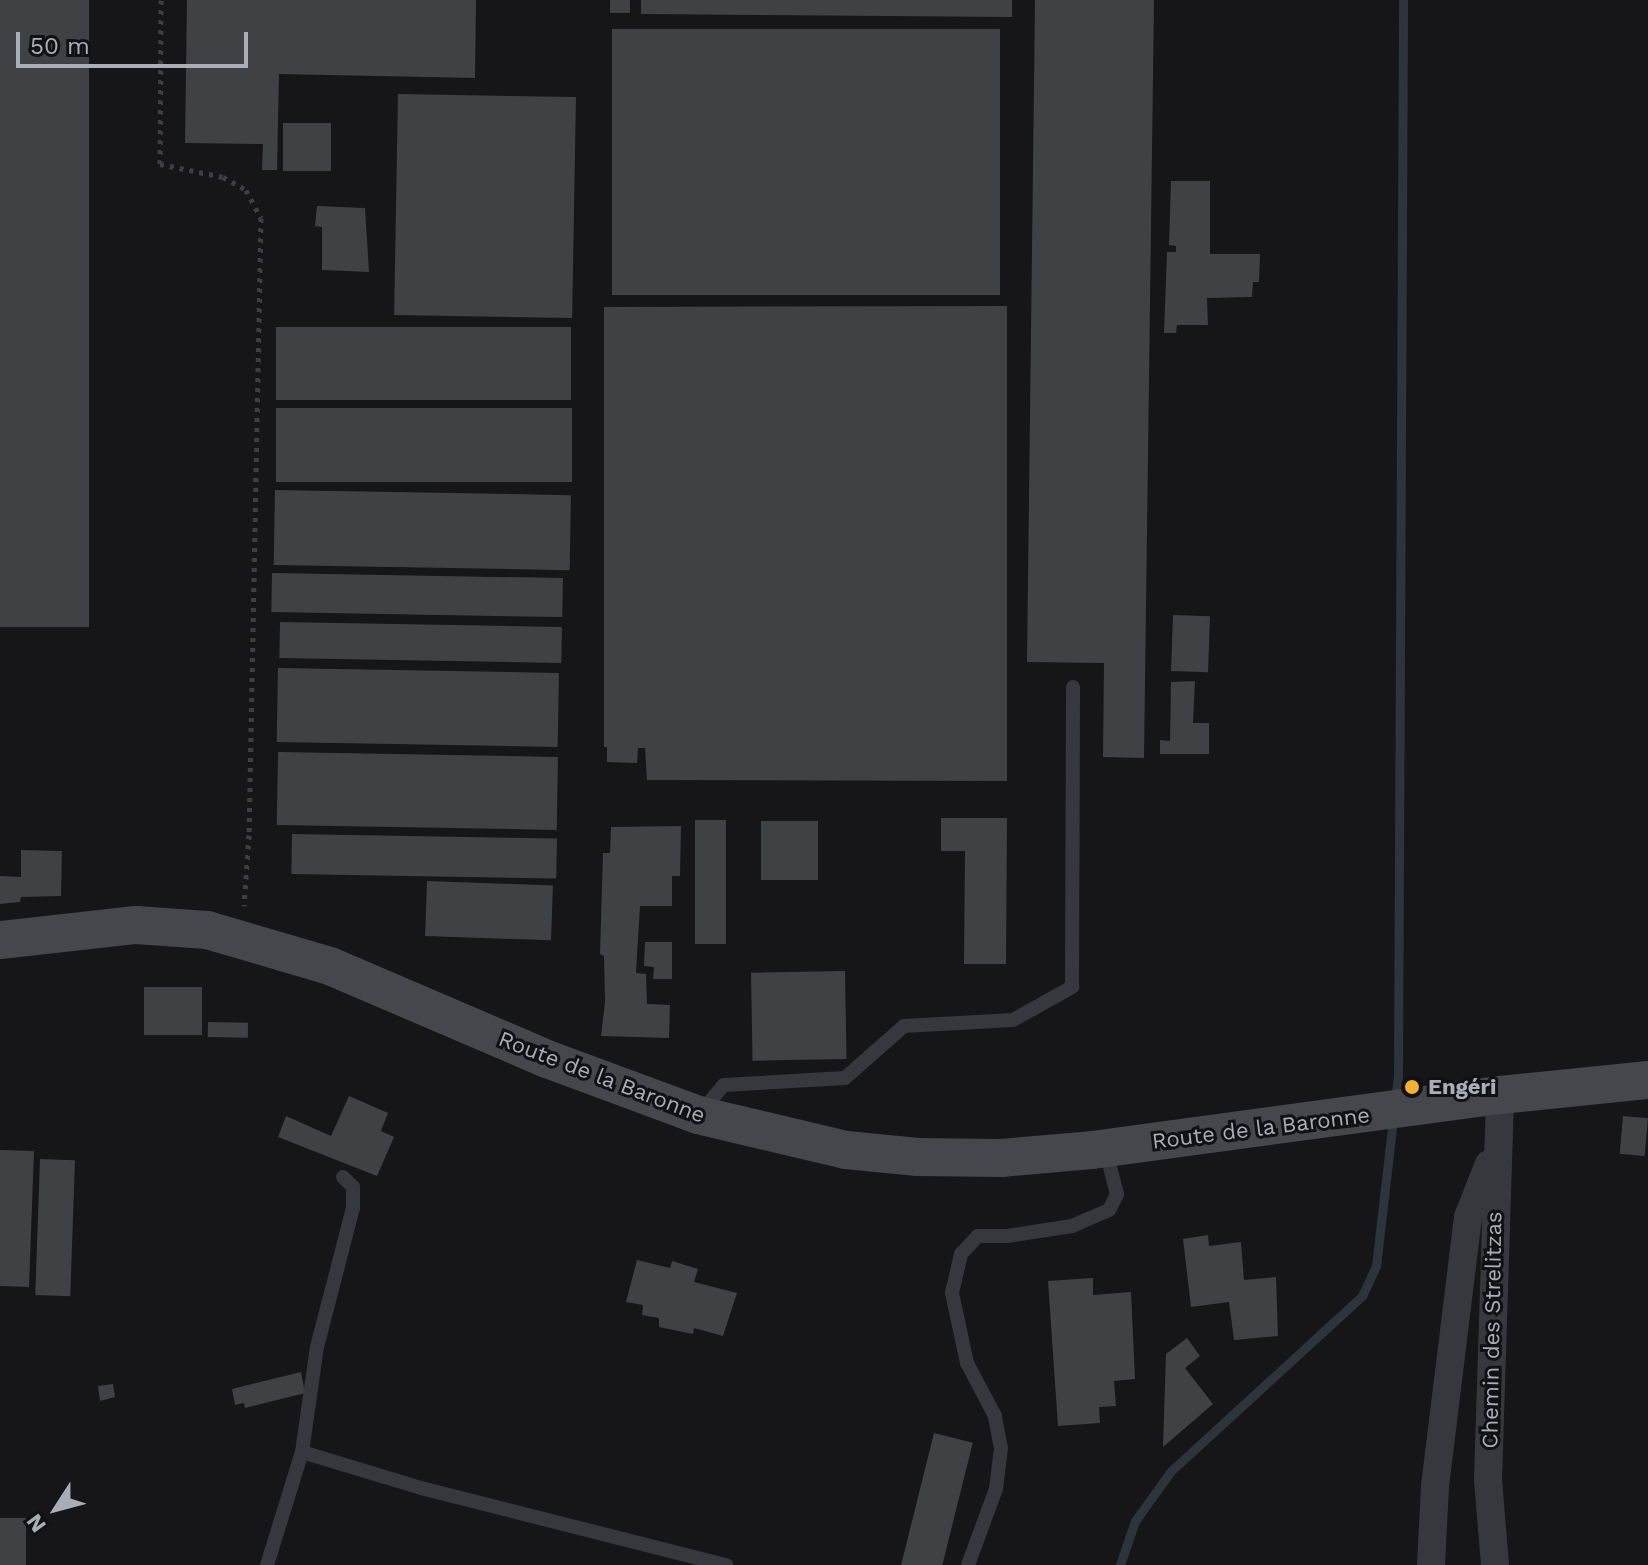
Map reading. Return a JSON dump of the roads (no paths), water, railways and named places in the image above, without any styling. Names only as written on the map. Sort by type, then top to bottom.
[{"type":"main road","name":"Route de la Baronne","points":[[0,940],[136,925],[207,930],[330,966],[547,1059],[698,1115],[846,1150],[918,1157],[1001,1158],[1104,1148],[1500,1095],[1648,1080]]},
{"type":"street","name":"Chemin des Strelitzas","points":[[1495,1565],[1488,1480],[1496,1145],[1500,1095]]},
{"type":"street","points":[[1431,1565],[1435,1486],[1468,1217],[1496,1145]]},
{"type":"lane","points":[[698,1115],[724,1085],[845,1078],[904,1026],[1013,1020],[1072,987],[1073,687]]},
{"type":"lane","points":[[968,1565],[996,1489],[1001,1448],[995,1416],[967,1363],[952,1293],[961,1254],[978,1236],[1007,1236],[1072,1226],[1109,1210],[1117,1194],[1104,1148]]},
{"type":"lane","points":[[267,1565],[302,1452],[317,1347],[353,1208],[353,1187],[343,1177]]},
{"type":"lane","points":[[302,1452],[421,1488],[726,1565]]},
{"type":"waterway","points":[[1395,1100],[1398,1074],[1403,0]]},
{"type":"waterway","points":[[1120,1565],[1135,1521],[1171,1471],[1362,1296],[1376,1266],[1393,1118]]},
{"type":"place","name":"Engéri","points":[[1412,1087]]}]
